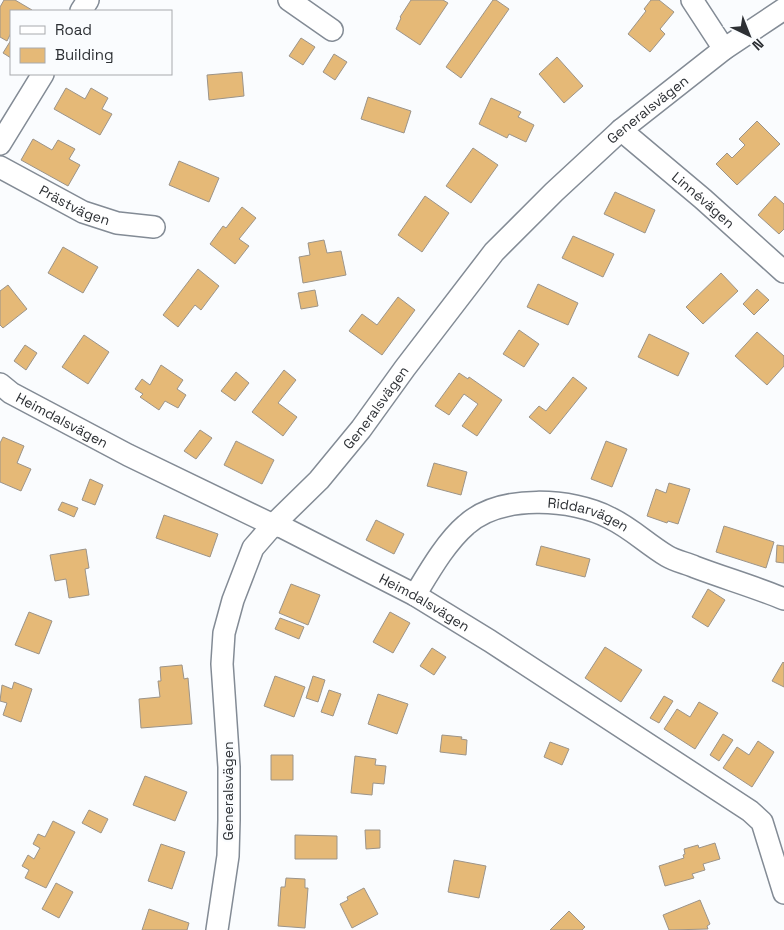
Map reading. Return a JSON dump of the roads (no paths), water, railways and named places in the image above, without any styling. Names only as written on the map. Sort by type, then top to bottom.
[{"type":"street","points":[[289,0],[332,30]]},
{"type":"street","points":[[692,0],[724,49]]},
{"type":"street","name":"Generalsvägen","points":[[217,930],[228,856],[229,820],[230,767],[222,664],[224,633],[233,600],[254,548],[273,525],[319,480],[361,429],[494,252],[554,192],[621,130],[724,49],[784,10]]},
{"type":"street","points":[[0,144],[42,75]]},
{"type":"street","name":"Linnévägen","points":[[621,130],[784,272]]},
{"type":"street","name":"Prästvägen","points":[[0,167],[83,212],[116,223],[154,227]]},
{"type":"street","name":"Heimdalsvägen","points":[[0,384],[11,393],[128,455],[273,525],[282,527],[415,595],[490,641],[750,811],[762,822],[784,893]]},
{"type":"street","name":"Riddarvägen","points":[[415,595],[445,549],[466,524],[484,513],[514,504],[534,502],[553,503],[583,509],[609,517],[639,535],[668,556],[784,599]]}]
